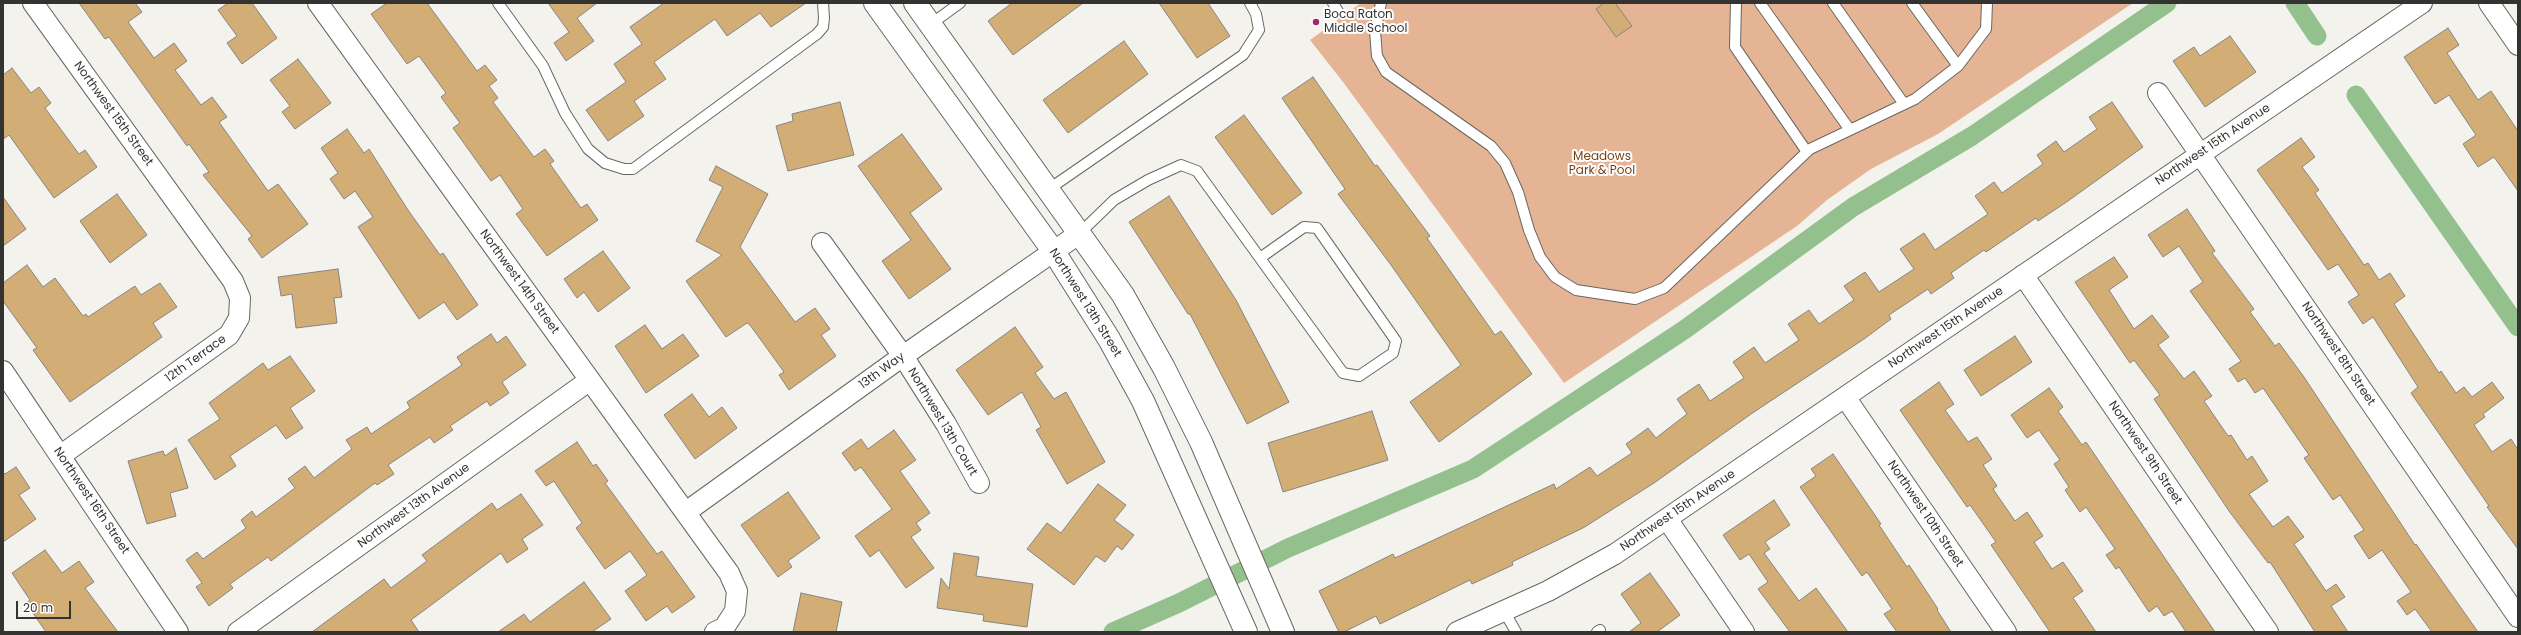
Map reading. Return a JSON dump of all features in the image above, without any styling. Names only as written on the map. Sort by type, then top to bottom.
[{"type":"street","name":"Northwest 15th Street","points":[[33,3],[194,226]]},
{"type":"street","name":"Northwest 14th Street","points":[[318,3],[729,573],[737,591],[735,611],[724,628],[715,632]]},
{"type":"street","name":"Northwest 13th Street","points":[[875,3],[1054,252],[1109,339],[1143,401],[1246,632]]},
{"type":"street","points":[[915,3],[1049,189],[1123,296],[1164,368],[1201,442],[1283,632]]},
{"type":"street","name":"Northwest 15th Avenue","points":[[1457,632],[1581,574],[1667,519],[2422,3]]},
{"type":"street","points":[[2489,3],[2518,45]]},
{"type":"street","name":"Northwest 8th Street","points":[[2158,93],[2518,617]]},
{"type":"street","name":"12th Terrace","points":[[60,456],[229,335],[239,318],[240,298],[233,281],[194,226]]},
{"type":"street","name":"13th Way","points":[[686,512],[903,356],[1080,233]]},
{"type":"street","name":"Northwest 13th Court","points":[[822,243],[903,356],[946,424],[979,484]]},
{"type":"street","name":"Northwest 9th Street","points":[[2023,275],[2268,632]]},
{"type":"street","name":"Northwest 16th Street","points":[[3,371],[178,632]]},
{"type":"street","name":"Northwest 13th Avenue","points":[[238,632],[590,380]]},
{"type":"street","name":"Northwest 10th Street","points":[[1845,397],[2006,632]]},
{"type":"street","points":[[1667,519],[1744,632]]},
{"type":"lane","points":[[498,3],[543,66],[565,113],[588,149],[605,163],[624,169],[633,169],[817,34],[822,27],[824,18],[823,3]]},
{"type":"lane","points":[[931,24],[960,3]]},
{"type":"lane","points":[[1049,189],[1243,55],[1259,30],[1256,14],[1250,3]]},
{"type":"lane","points":[[1333,3],[1339,13]]},
{"type":"lane","points":[[1381,3],[1375,31],[1377,56],[1386,72],[1491,146],[1505,163],[1515,185],[1529,230],[1540,257],[1555,277],[1576,290],[1635,299],[1664,288],[1807,152],[1915,99],[1958,66],[1986,29],[1987,3]]},
{"type":"lane","points":[[1736,3],[1735,47],[1807,152]]},
{"type":"lane","points":[[1760,3],[1850,130]]},
{"type":"lane","points":[[1833,3],[1904,104]]},
{"type":"lane","points":[[1912,3],[1958,66]]},
{"type":"lane","points":[[1080,233],[1114,200],[1181,165],[1197,171],[1343,373],[1359,376],[1393,353],[1396,341],[1317,228],[1304,227],[1260,258]]},
{"type":"lane","points":[[1504,611],[1516,632]]},
{"type":"green space","name":"Meadows Park & Pool","points":[[1361,3],[2133,3],[1938,134],[1871,169],[1827,200],[1797,226],[1564,383],[1343,82],[1310,40]]},
{"type":"building","points":[[79,3],[135,3],[142,12],[128,22],[154,58],[174,43],[187,61],[175,70],[201,105],[212,97],[227,117],[219,122],[268,191],[278,184],[308,224],[262,258],[248,239],[252,236],[203,175],[209,172],[189,144],[187,146],[109,37],[105,39]]},
{"type":"building","points":[[228,3],[252,3],[277,38],[242,64],[227,43],[237,36],[218,10]]},
{"type":"building","points":[[387,3],[427,3],[477,71],[485,65],[497,80],[489,86],[498,98],[493,102],[534,157],[545,149],[554,161],[550,164],[581,208],[587,204],[598,220],[547,256],[516,214],[523,209],[500,175],[491,181],[453,128],[460,123],[441,97],[446,93],[419,56],[407,64],[371,14]]},
{"type":"building","points":[[548,3],[597,3],[577,18],[594,41],[566,61],[554,43],[569,32]]},
{"type":"building","points":[[664,3],[806,3],[771,27],[760,13],[727,36],[715,19],[654,62],[666,79],[634,101],[644,116],[608,141],[586,110],[626,82],[614,64],[642,44],[630,27]]},
{"type":"building","points":[[1012,3],[1083,3],[1013,55],[988,21]]},
{"type":"building","points":[[1159,3],[1208,3],[1230,36],[1197,58]]},
{"type":"building","points":[[1604,3],[1615,3],[1632,26],[1616,37],[1596,9]]},
{"type":"building","points":[[2448,28],[2459,45],[2447,53],[2478,100],[2491,91],[2518,131],[2518,191],[2494,157],[2478,167],[2463,144],[2476,135],[2449,95],[2435,104],[2404,57]]},
{"type":"building","points":[[2230,36],[2256,72],[2205,107],[2173,61],[2194,47],[2200,56]]},
{"type":"building","points":[[1124,41],[1148,74],[1068,133],[1043,100]]},
{"type":"building","points":[[298,59],[331,103],[295,129],[282,112],[290,106],[270,80]]},
{"type":"building","points":[[12,68],[31,93],[39,87],[51,103],[45,108],[79,154],[85,150],[97,167],[54,198],[9,135],[3,139],[3,75]]},
{"type":"building","points":[[1313,77],[1375,166],[1377,165],[1430,236],[1427,238],[1495,335],[1501,331],[1532,374],[1439,442],[1410,402],[1461,365],[1391,265],[1338,194],[1345,189],[1282,98]]},
{"type":"building","points":[[840,102],[854,155],[788,171],[776,126],[793,121],[792,114]]},
{"type":"building","points":[[2112,102],[2143,147],[2068,201],[2038,221],[2036,218],[1986,252],[1984,250],[1951,273],[1954,278],[1931,294],[1928,289],[1889,315],[1891,319],[1864,339],[1751,414],[1654,483],[1583,528],[1512,562],[1513,565],[1472,584],[1470,580],[1380,624],[1376,616],[1344,632],[1339,632],[1319,591],[1393,554],[1395,558],[1554,484],[1556,489],[1590,467],[1597,476],[1632,453],[1626,444],[1648,428],[1656,438],[1687,414],[1677,399],[1699,384],[1710,401],[1744,378],[1733,362],[1754,347],[1765,363],[1799,340],[1788,324],[1809,310],[1819,324],[1854,300],[1844,286],[1865,272],[1879,292],[1914,269],[1900,249],[1924,233],[1935,250],[1988,214],[1975,196],[1994,182],[2002,193],[2043,164],[2037,155],[2056,141],[2064,152],[2097,129],[2089,117]]},
{"type":"building","points":[[1244,115],[1302,193],[1272,215],[1215,137]]},
{"type":"building","points":[[347,129],[364,153],[369,149],[408,210],[440,255],[443,253],[478,305],[457,320],[444,302],[419,319],[358,227],[373,217],[355,191],[344,199],[330,179],[338,173],[321,148]]},
{"type":"building","points":[[902,134],[942,189],[910,213],[951,269],[909,299],[882,261],[911,240],[858,166]]},
{"type":"building","points":[[2301,138],[2315,157],[2302,167],[2319,190],[2315,193],[2364,265],[2368,263],[2379,280],[2390,273],[2405,296],[2394,304],[2439,373],[2441,371],[2456,393],[2464,387],[2472,397],[2492,382],[2504,398],[2483,414],[2485,417],[2474,425],[2492,452],[2511,439],[2518,450],[2518,549],[2487,507],[2489,506],[2411,393],[2418,387],[2373,317],[2363,324],[2348,302],[2359,295],[2338,264],[2328,270],[2257,170]]},
{"type":"building","points":[[716,166],[768,194],[740,247],[795,322],[815,308],[830,329],[821,335],[836,356],[789,390],[779,375],[784,372],[750,325],[747,323],[726,337],[686,281],[722,255],[696,241],[723,187],[709,180]]},
{"type":"building","points":[[117,194],[147,235],[110,263],[80,221]]},
{"type":"building","points":[[1169,196],[1236,300],[1289,402],[1247,424],[1190,314],[1188,314],[1129,222]]},
{"type":"building","points":[[3,197],[26,229],[3,246]]},
{"type":"building","points":[[2187,209],[2215,251],[2212,253],[2254,309],[2250,312],[2275,346],[2279,343],[2304,377],[2415,545],[2416,544],[2478,632],[2432,632],[2415,609],[2407,615],[2397,601],[2411,592],[2382,550],[2369,559],[2354,536],[2364,530],[2340,495],[2333,500],[2304,458],[2309,455],[2263,388],[2255,393],[2245,378],[2238,382],[2229,369],[2241,361],[2190,291],[2203,282],[2179,246],[2163,257],[2148,235]]},
{"type":"building","points":[[603,251],[630,288],[598,312],[584,292],[577,298],[564,279]]},
{"type":"building","points":[[2114,257],[2128,277],[2109,290],[2134,329],[2152,315],[2169,337],[2158,345],[2184,379],[2194,371],[2212,396],[2204,401],[2228,436],[2231,435],[2247,460],[2252,456],[2268,481],[2249,494],[2273,527],[2288,516],[2304,537],[2294,544],[2326,591],[2336,584],[2345,597],[2331,606],[2348,632],[2315,632],[2270,562],[2268,563],[2229,511],[2154,399],[2160,395],[2134,360],[2130,363],[2075,282]]},
{"type":"building","points":[[27,265],[43,287],[55,278],[83,316],[86,314],[88,317],[135,286],[141,295],[160,283],[177,307],[153,323],[162,337],[70,402],[33,350],[37,348],[3,301],[3,283]]},
{"type":"building","points":[[338,269],[342,297],[334,298],[337,323],[296,328],[292,294],[281,296],[278,277]]},
{"type":"building","points":[[645,325],[662,349],[683,334],[699,356],[646,393],[615,346]]},
{"type":"building","points":[[1015,327],[1043,367],[1035,373],[1054,399],[1066,392],[1105,462],[1067,484],[1036,430],[1041,427],[1022,392],[988,415],[956,370]]},
{"type":"building","points":[[491,334],[497,343],[506,336],[526,365],[502,382],[509,393],[490,406],[487,401],[450,426],[453,430],[434,443],[430,437],[388,465],[394,474],[377,485],[375,483],[271,561],[268,557],[230,584],[233,588],[209,606],[196,587],[202,583],[186,560],[197,552],[203,559],[246,528],[241,520],[252,511],[256,517],[295,488],[288,479],[305,466],[314,478],[352,449],[346,440],[367,427],[371,434],[410,408],[407,402],[462,365],[457,357]]},
{"type":"building","points":[[2015,336],[2032,362],[1981,396],[1964,370]]},
{"type":"building","points":[[290,356],[315,391],[290,408],[303,428],[286,439],[276,425],[230,456],[236,466],[215,480],[188,440],[220,419],[209,403],[263,363],[268,370]]},
{"type":"building","points":[[1939,382],[1954,404],[1945,410],[1968,442],[1977,437],[1992,459],[1983,465],[1997,486],[1993,489],[2015,521],[2027,512],[2043,536],[2034,542],[2052,569],[2063,562],[2083,591],[2073,598],[2096,632],[2050,632],[1991,545],[1996,542],[1970,505],[1967,507],[1900,410]]},
{"type":"building","points":[[2049,388],[2063,407],[2058,411],[2082,445],[2086,442],[2215,632],[2186,632],[2172,611],[2164,616],[2157,606],[2149,612],[2119,567],[2116,569],[2106,555],[2115,549],[2086,507],[2080,512],[2065,490],[2069,487],[2054,464],[2060,460],[2039,430],[2027,438],[2011,415]]},
{"type":"building","points":[[692,394],[709,417],[722,407],[737,428],[695,459],[664,415]]},
{"type":"building","points":[[1372,411],[1388,460],[1283,492],[1268,443]]},
{"type":"building","points":[[894,430],[916,460],[900,471],[930,513],[916,523],[921,530],[911,537],[934,568],[906,588],[879,550],[870,557],[855,536],[892,509],[861,467],[855,471],[842,453],[861,439],[868,449]]},
{"type":"building","points":[[577,442],[593,466],[596,464],[608,481],[605,483],[657,554],[662,551],[695,597],[672,613],[667,606],[646,621],[625,591],[647,575],[630,551],[605,569],[576,528],[582,523],[554,481],[546,486],[535,471]]},
{"type":"building","points":[[176,448],[188,488],[170,493],[176,516],[147,524],[128,461],[163,451],[165,456]]},
{"type":"building","points":[[1833,454],[1881,524],[1879,525],[1907,567],[1909,565],[1938,609],[1937,610],[1951,632],[1897,632],[1884,614],[1892,609],[1867,572],[1862,576],[1800,487],[1816,476],[1811,469]]},
{"type":"building","points":[[16,467],[30,488],[19,495],[36,519],[3,542],[3,472],[5,474]]},
{"type":"building","points":[[1098,484],[1126,505],[1114,520],[1134,535],[1122,550],[1117,546],[1105,562],[1096,556],[1074,585],[1027,549],[1047,523],[1061,533]]},
{"type":"building","points":[[788,492],[820,538],[788,561],[792,567],[778,577],[741,525]]},
{"type":"building","points":[[521,494],[543,525],[522,539],[528,549],[507,563],[501,553],[411,620],[419,632],[312,632],[384,579],[391,588],[427,561],[422,555],[492,503],[497,510]]},
{"type":"building","points":[[1774,500],[1790,525],[1765,542],[1770,549],[1764,553],[1799,601],[1816,588],[1848,632],[1790,632],[1758,589],[1768,582],[1749,554],[1740,560],[1723,535]]},
{"type":"building","points":[[45,550],[62,573],[79,561],[94,582],[85,588],[118,632],[46,632],[26,603],[30,600],[12,573]]},
{"type":"building","points":[[954,553],[979,557],[976,576],[1033,584],[1027,627],[983,621],[984,615],[937,608],[941,578],[949,589]]},
{"type":"building","points":[[1650,573],[1680,615],[1657,632],[1629,632],[1641,623],[1621,594]]},
{"type":"building","points":[[584,582],[611,619],[592,632],[498,632],[524,614],[530,622]]},
{"type":"building","points":[[801,593],[842,602],[836,632],[793,632]]},
{"type":"waterway","points":[[1113,632],[1179,603],[1288,548],[1473,469],[1684,330],[1853,207],[1972,136],[2167,3]]},
{"type":"waterway","points":[[2295,3],[2317,36]]},
{"type":"waterway","points":[[2356,95],[2518,327]]},
{"type":"place","name":"Boca Raton Middle School","points":[[1316,22]]}]
